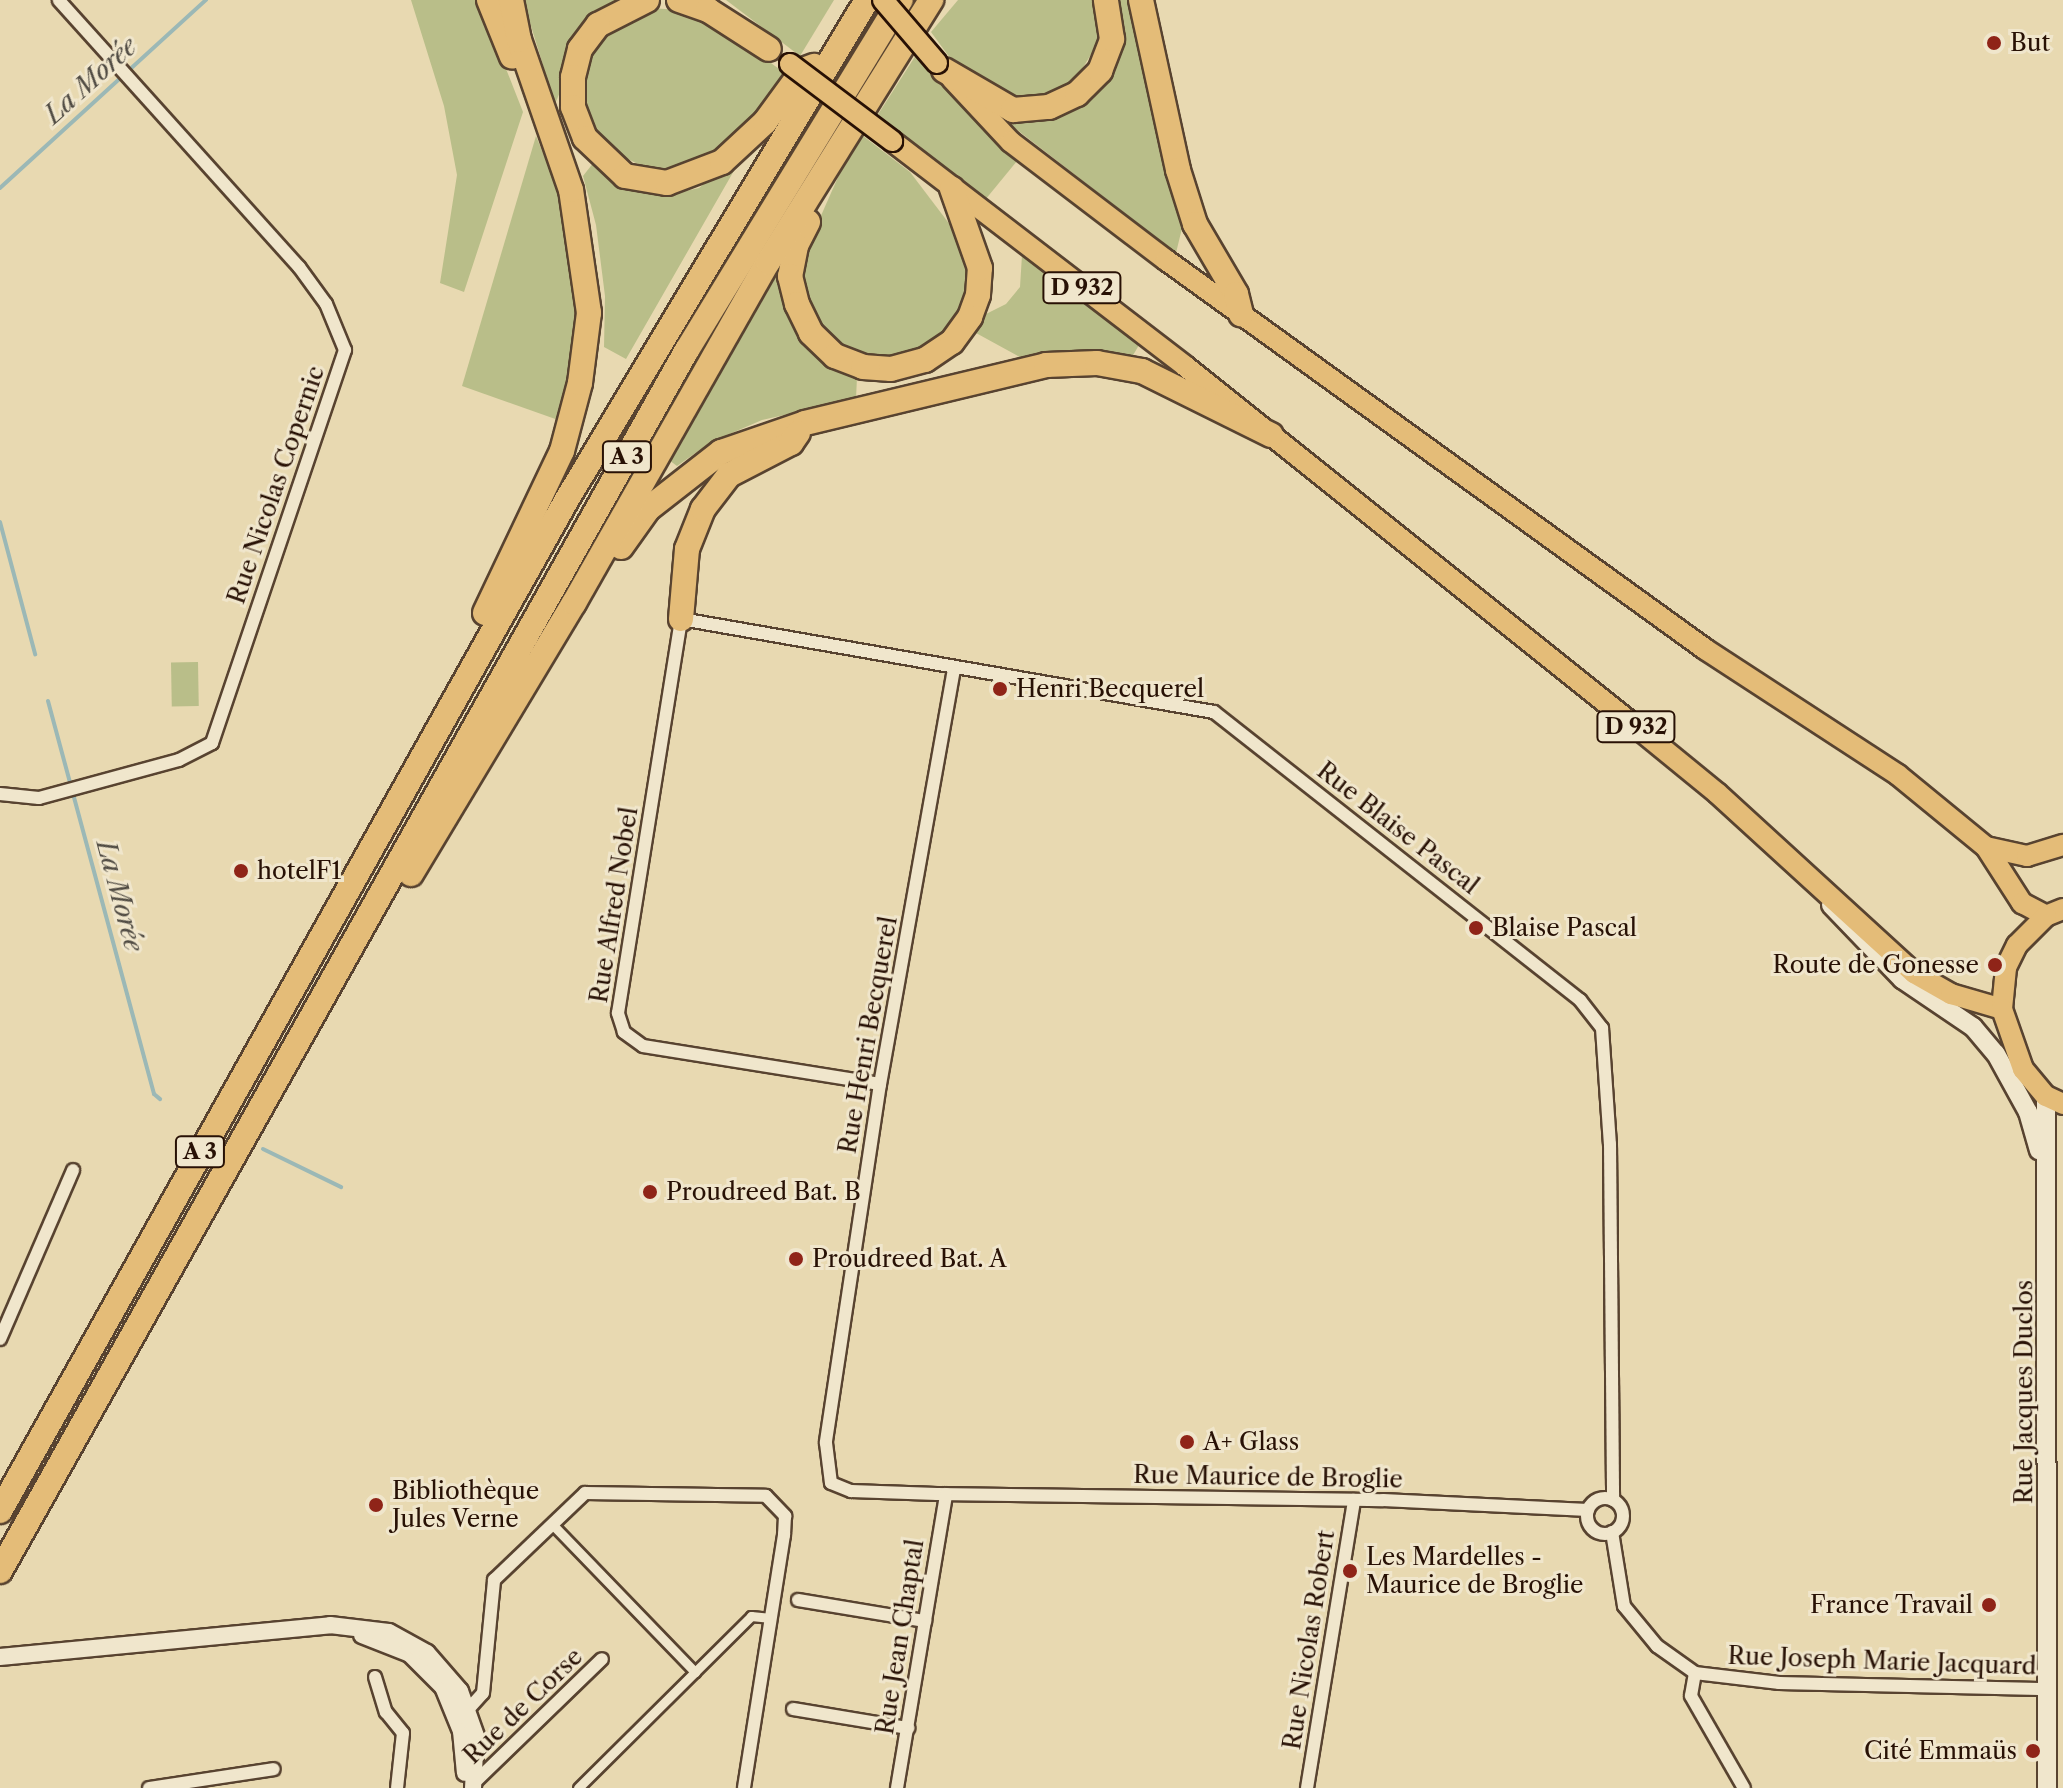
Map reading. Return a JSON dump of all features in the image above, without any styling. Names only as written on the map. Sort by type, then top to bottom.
[{"type":"highway","points":[[489,0],[538,120],[555,135]]},
{"type":"highway","points":[[401,793],[399,769],[541,504],[580,383],[589,313],[582,242],[555,135],[519,40],[511,0]]},
{"type":"highway","points":[[647,0],[598,25],[580,49],[573,77],[573,107],[585,138],[625,176],[667,183],[722,162],[765,122],[803,70],[827,61]]},
{"type":"highway","points":[[679,0],[708,10],[769,49]]},
{"type":"highway","name":"A 3","points":[[0,1511],[401,793],[665,329],[867,0]]},
{"type":"highway","name":"A 3","points":[[0,1571],[687,350],[901,0]]},
{"type":"highway","points":[[940,66],[1013,110],[1049,107],[1077,94],[1100,71],[1112,39],[1106,0]]},
{"type":"highway","points":[[1141,0],[1195,224],[1236,294],[1241,314]]},
{"type":"highway","points":[[366,921],[396,900],[574,603],[812,190],[932,1]]},
{"type":"highway","points":[[812,190],[815,207],[796,246],[790,276],[797,304],[811,333],[835,356],[863,367],[891,369],[925,360],[952,342],[970,317],[978,295],[980,268],[952,189]]},
{"type":"highway","points":[[574,603],[599,582],[648,509],[678,481],[721,452],[805,423],[1046,365],[1097,363],[1170,381],[1271,435]]},
{"type":"highway","points":[[681,619],[687,549],[703,509],[729,475],[791,443],[805,423]]},
{"type":"main road","name":"D 932","points":[[711,0],[769,49],[1271,435],[1717,793],[1914,973],[1951,994],[2002,1009]]},
{"type":"main road","name":"D 932","points":[[883,0],[1011,142],[1241,314],[1705,649],[1898,775],[1986,847],[2022,903],[2055,912]]},
{"type":"main road","points":[[1986,847],[2027,856],[2063,845]]},
{"type":"main road","points":[[1812,881],[1852,933],[1902,979],[1973,1027],[1996,1054],[2028,1112],[2048,1180]]},
{"type":"main road","points":[[2055,912],[2017,945],[2006,968],[2002,1009],[2010,1043],[2023,1069],[2055,1100]]},
{"type":"main road","name":"Rue Jacques Duclos","points":[[2047,1788],[2056,1688],[2048,1180],[2055,1100]]},
{"type":"street","name":"Rue Nicolas Copernic","points":[[0,794],[39,798],[179,760],[212,743],[345,350],[326,304],[299,267],[59,0]]},
{"type":"street","name":"Rue Blaise Pascal","points":[[681,619],[1214,712],[1592,1012],[1602,1028],[1610,1144],[1613,1500]]},
{"type":"street","name":"Rue Alfred Nobel","points":[[681,619],[618,1013],[624,1032],[643,1046],[880,1084]]},
{"type":"street","name":"Rue Henri Becquerel","points":[[946,1494],[851,1491],[831,1483],[825,1466],[880,1084],[954,669]]},
{"type":"street","points":[[0,1339],[73,1170]]},
{"type":"street","points":[[463,1714],[483,1693],[494,1580],[585,1493],[766,1496],[785,1516],[744,1788]]},
{"type":"street","name":"Rue Maurice de Broglie","points":[[946,1494],[1354,1500],[1588,1510]]},
{"type":"street","name":"Rue Jean Chaptal","points":[[897,1788],[946,1494]]},
{"type":"street","points":[[1598,1499],[1613,1500],[1623,1520],[1612,1532],[1595,1531],[1588,1510],[1598,1499]]},
{"type":"street","name":"Rue Nicolas Robert","points":[[1307,1788],[1354,1500]]},
{"type":"street","points":[[552,1524],[695,1672]]},
{"type":"street","name":"Rue Joseph Marie Jacquard","points":[[1612,1532],[1624,1606],[1657,1646],[1695,1673],[1779,1683],[2056,1688]]},
{"type":"street","points":[[798,1600],[925,1621]]},
{"type":"street","points":[[578,1788],[751,1616],[771,1618]]},
{"type":"street","points":[[0,1657],[330,1625],[368,1627],[417,1645],[448,1673],[463,1714],[476,1736],[470,1786]]},
{"type":"street","name":"Rue de Corse","points":[[470,1786],[602,1659]]},
{"type":"street","points":[[1695,1673],[1691,1696],[1744,1788]]},
{"type":"street","points":[[375,1677],[386,1712],[403,1733],[397,1788]]},
{"type":"street","points":[[793,1709],[908,1728]]},
{"type":"street","points":[[149,1788],[274,1769]]},
{"type":"street","points":[[244,1773],[246,1788]]},
{"type":"green space","points":[[411,0],[479,0],[523,112],[464,292],[440,283],[457,175],[444,106]]},
{"type":"green space","points":[[523,0],[618,0],[592,15],[555,104]]},
{"type":"green space","points":[[726,0],[834,0],[800,56]]},
{"type":"green space","points":[[958,0],[1092,0],[1101,38],[1073,84],[1047,95],[1016,98],[964,77],[931,32]]},
{"type":"green space","points":[[1115,0],[1132,0],[1184,220],[1176,253],[1011,125],[1013,117],[1086,97]]},
{"type":"green space","points":[[650,8],[680,10],[724,29],[786,74],[760,114],[719,149],[670,168],[646,168],[616,153],[596,132],[583,106],[589,54],[607,28]]},
{"type":"green space","points":[[916,55],[1017,161],[985,200],[877,116]]},
{"type":"green space","points":[[858,132],[910,172],[957,234],[968,268],[965,300],[948,330],[925,346],[889,358],[857,354],[830,335],[813,311],[802,276],[808,245]]},
{"type":"green space","points":[[536,136],[567,212],[578,309],[561,421],[462,386]]},
{"type":"green space","points":[[747,148],[626,359],[604,347],[605,296],[596,225],[583,176],[594,162],[609,178],[637,191],[667,195],[699,188]]},
{"type":"green space","points":[[1022,255],[1139,345],[1132,357],[1027,361],[976,333],[984,315],[1006,304],[1020,287]]},
{"type":"green space","points":[[773,272],[781,276],[857,377],[856,399],[762,420],[711,442],[677,466],[665,457]]},
{"type":"green space","points":[[171,662],[198,662],[199,706],[172,706]]},
{"type":"waterway","name":"La Morée","points":[[0,188],[206,0]]},
{"type":"waterway","name":"La Morée","points":[[0,522],[35,654]]},
{"type":"waterway","name":"La Morée","points":[[48,701],[154,1094],[160,1099]]},
{"type":"waterway","name":"La Morée","points":[[263,1149],[341,1187]]},
{"type":"place","name":"But","points":[[1994,43]]},
{"type":"place","name":"Henri Becquerel","points":[[1000,689]]},
{"type":"place","name":"hotelF1","points":[[241,871]]},
{"type":"place","name":"Blaise Pascal","points":[[1476,928]]},
{"type":"place","name":"Route de Gonesse","points":[[1995,965]]},
{"type":"place","name":"Proudreed Bat. B","points":[[650,1192]]},
{"type":"place","name":"Proudreed Bat. A","points":[[796,1259]]},
{"type":"place","name":"A+ Glass","points":[[1187,1442]]},
{"type":"place","name":"Bibliothèque Jules Verne","points":[[376,1505]]},
{"type":"place","name":"Les Mardelles - Maurice de Broglie","points":[[1350,1571]]},
{"type":"place","name":"France Travail","points":[[1989,1605]]},
{"type":"place","name":"Cité Emmaüs","points":[[2033,1751]]}]
